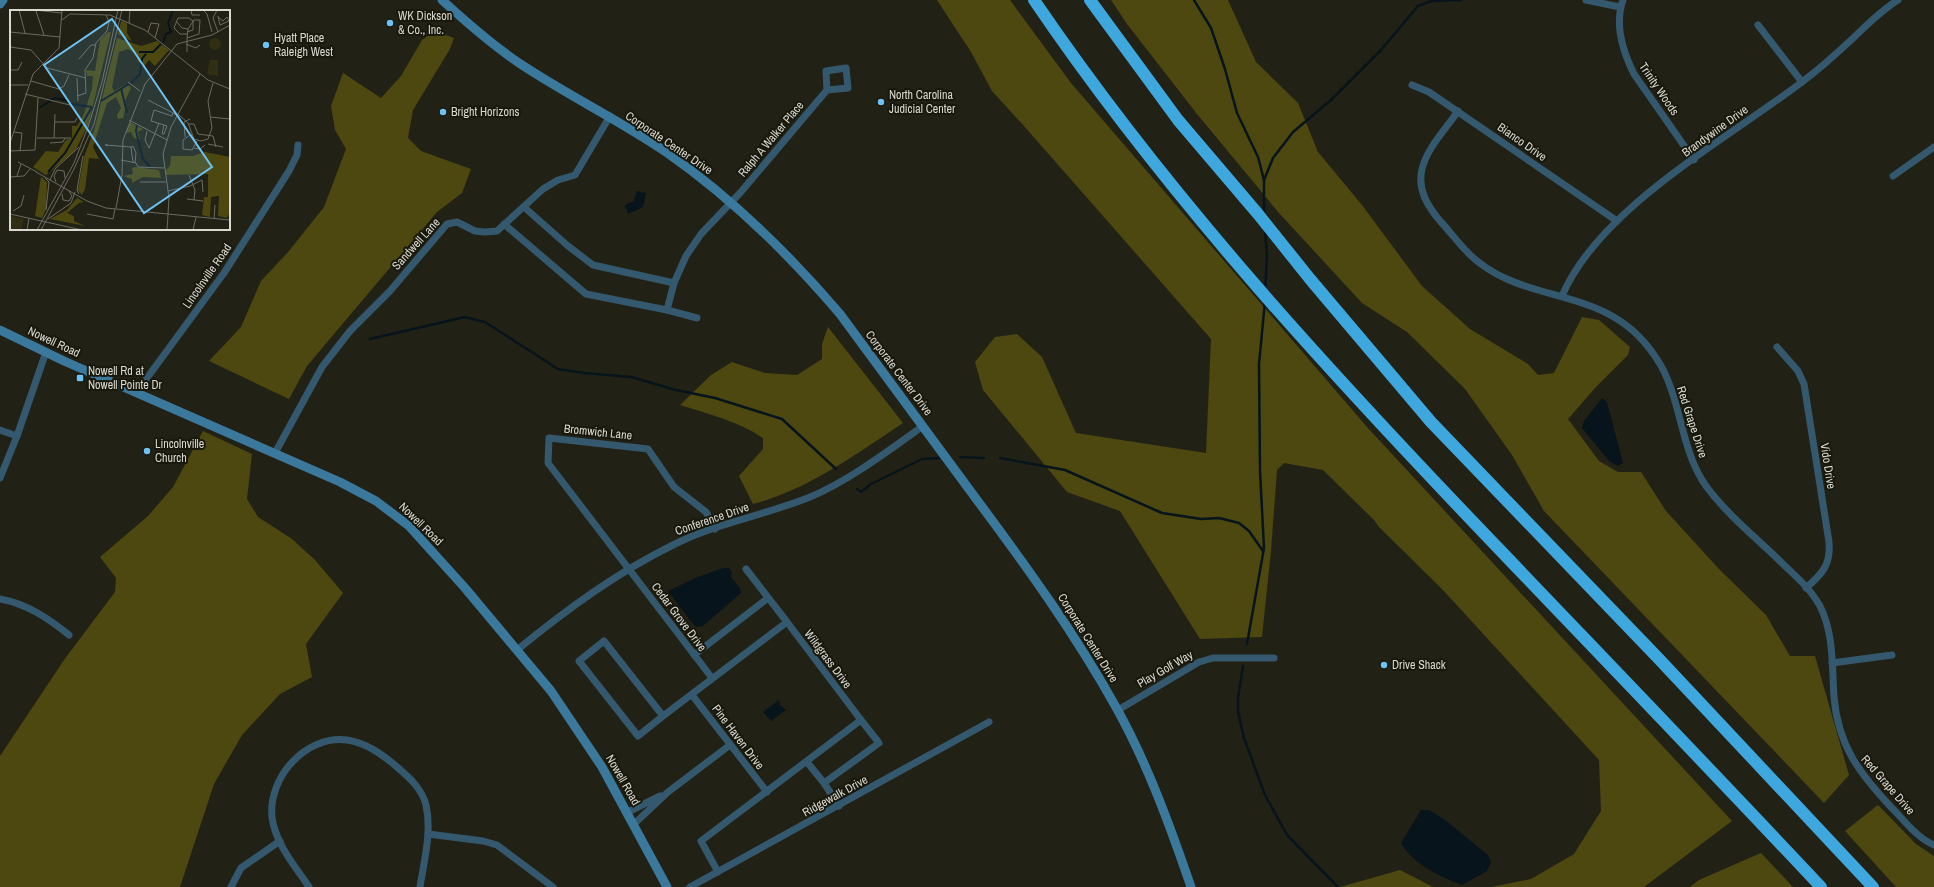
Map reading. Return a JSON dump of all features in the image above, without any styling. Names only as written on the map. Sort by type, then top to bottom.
[{"type":"highway","points":[[1034,0],[1097,88],[1234,261],[1425,472],[1821,887]]},
{"type":"highway","points":[[1090,0],[1178,120],[1431,422],[1654,654],[1873,887]]},
{"type":"street","points":[[0,4],[3,0]]},
{"type":"street","name":"Corporate Center Drive","points":[[442,0],[477,31],[519,62],[610,116],[665,152],[731,202],[786,253],[821,292],[923,426],[1050,600],[1118,710],[1158,795],[1191,887]]},
{"type":"street","points":[[1586,0],[1621,3]]},
{"type":"street","name":"Brandywine Drive","points":[[1562,296],[1581,264],[1617,221],[1662,182],[1802,82],[1881,11],[1898,0]]},
{"type":"street","name":"Trinity Woods","points":[[1621,3],[1620,34],[1629,64],[1634,74],[1694,160]]},
{"type":"street","points":[[1758,25],[1802,82]]},
{"type":"street","name":"Bianco Drive","points":[[1412,85],[1429,92],[1458,111],[1617,221]]},
{"type":"street","name":"Ralph A Walker Place","points":[[667,310],[674,283],[686,256],[701,234],[731,202],[827,90]]},
{"type":"street","name":"Red Grape Drive","points":[[1458,111],[1428,153],[1422,169],[1421,185],[1427,202],[1461,245],[1481,264],[1504,277],[1594,307],[1615,318],[1644,342],[1664,373],[1689,453],[1701,478],[1713,495],[1815,598],[1824,615],[1832,663],[1836,710],[1844,741],[1853,762],[1912,829],[1921,838],[1934,845]]},
{"type":"street","name":"Sandwell Lane","points":[[275,453],[322,367],[350,331],[390,291],[447,224],[457,222],[475,231],[497,231],[543,188],[558,180],[575,175],[610,116]]},
{"type":"street","name":"Lincolnville Road","points":[[136,393],[224,273],[289,171],[297,155],[298,145]]},
{"type":"street","points":[[1893,176],[1934,147]]},
{"type":"street","points":[[524,207],[568,246],[593,265],[674,283]]},
{"type":"street","points":[[504,224],[586,294],[667,310],[697,318]]},
{"type":"street","name":"Nowell Road","points":[[0,330],[136,393],[275,453],[353,489],[393,513],[431,549],[517,650],[572,719],[628,812],[667,887]]},
{"type":"street","name":"Vido Drive","points":[[1777,348],[1798,371],[1804,384],[1829,542],[1830,552],[1827,566],[1806,588]]},
{"type":"street","points":[[0,478],[17,436],[46,352]]},
{"type":"street","name":"Conference Drive","points":[[517,650],[589,594],[628,569],[674,544],[811,497],[836,484],[923,426]]},
{"type":"street","points":[[0,430],[17,436]]},
{"type":"street","name":"Bromwich Lane","points":[[628,569],[548,463],[550,438],[648,449],[674,487],[706,512],[715,529]]},
{"type":"street","name":"Cedar Grove Drive","points":[[628,569],[712,678]]},
{"type":"street","name":"Wildgrass Drive","points":[[746,569],[878,743],[824,783]]},
{"type":"street","points":[[694,655],[768,598]]},
{"type":"street","points":[[0,599],[15,602],[37,612],[69,635]]},
{"type":"street","points":[[663,716],[604,641],[579,661],[638,736],[786,622]]},
{"type":"street","points":[[1832,663],[1892,655]]},
{"type":"street","name":"Play Golf Way","points":[[1118,710],[1199,662],[1213,658],[1274,658]]},
{"type":"street","name":"Pine Haven Drive","points":[[692,695],[767,792]]},
{"type":"street","points":[[718,872],[701,841],[861,720]]},
{"type":"street","name":"Ridgewalk Drive","points":[[690,887],[989,722]]},
{"type":"street","points":[[309,887],[280,840],[272,817],[273,798],[279,779],[301,754],[318,744],[335,740],[348,740],[370,748],[388,759],[418,787],[426,805],[428,834],[420,887]]},
{"type":"street","points":[[634,824],[668,792],[730,745]]},
{"type":"street","points":[[807,762],[824,783],[839,806]]},
{"type":"street","points":[[628,812],[668,792]]},
{"type":"street","points":[[428,834],[483,841],[497,845],[553,887]]},
{"type":"street","points":[[231,887],[241,868],[280,840]]},
{"type":"shaded area","points":[[937,0],[1010,0],[1071,83],[1367,427],[1732,821],[1644,887],[1491,887],[1531,879],[1574,854],[1601,811],[1599,760],[1442,589],[1323,470],[1284,463],[1277,470],[1271,551],[1262,637],[1200,639],[1120,511],[1067,492],[983,390],[975,362],[995,337],[1017,334],[1042,357],[1076,433],[1206,453],[1211,339],[992,91],[971,52]]},
{"type":"shaded area","points":[[1111,0],[1228,0],[1256,62],[1298,103],[1318,152],[1362,205],[1422,286],[1470,329],[1528,364],[1538,375],[1554,373],[1582,317],[1599,320],[1630,347],[1628,355],[1596,387],[1568,419],[1599,461],[1618,472],[1641,472],[1666,511],[1719,569],[1766,615],[1790,656],[1815,656],[1849,775],[1824,803],[1544,511],[1512,455],[1465,389],[1407,332],[1362,303],[1279,213],[1197,114],[1127,24]]},
{"type":"shaded area","points":[[435,31],[454,38],[450,49],[413,110],[408,138],[421,151],[471,169],[462,193],[437,212],[307,366],[289,399],[209,361],[241,327],[261,281],[289,251],[324,207],[346,149],[335,130],[331,106],[343,73],[381,98],[401,76],[422,40]]},
{"type":"shaded area","points":[[637,191],[646,193],[643,207],[628,214],[625,205],[634,201]]},
{"type":"shaded area","points":[[828,327],[903,423],[831,470],[793,490],[774,498],[753,504],[739,476],[763,449],[763,438],[733,422],[680,405],[711,375],[732,362],[765,373],[797,375],[822,359],[822,344]]},
{"type":"shaded area","points":[[1602,398],[1607,402],[1623,463],[1618,466],[1610,462],[1582,428],[1584,421]]},
{"type":"shaded area","points":[[203,431],[252,454],[247,499],[258,517],[292,539],[315,560],[343,593],[306,644],[312,677],[280,694],[242,735],[214,784],[180,887],[0,887],[0,756],[64,660],[115,592],[116,578],[100,557],[148,516],[173,487]]},
{"type":"shaded area","points":[[723,568],[729,568],[732,572],[731,577],[740,588],[741,593],[703,626],[696,627],[668,591],[695,578]]},
{"type":"shaded area","points":[[779,700],[780,705],[786,710],[771,721],[763,712]]},
{"type":"shaded area","points":[[1878,805],[1916,844],[1934,856],[1934,887],[1896,887],[1845,831]]},
{"type":"shaded area","points":[[1421,810],[1429,810],[1444,819],[1488,855],[1491,862],[1487,871],[1462,885],[1436,874],[1413,858],[1401,843]]},
{"type":"shaded area","points":[[1761,853],[1793,887],[1690,887],[1699,880]]},
{"type":"shaded area","points":[[1400,870],[1433,887],[1340,887]]},
{"type":"waterway","points":[[1194,0],[1211,28],[1225,69],[1237,113],[1258,157],[1264,180],[1264,213]]},
{"type":"waterway","points":[[1264,180],[1273,158],[1293,132],[1331,100],[1381,50],[1418,6],[1431,1],[1461,0]]},
{"type":"waterway","points":[[1265,229],[1267,257],[1265,290]]},
{"type":"waterway","points":[[1247,644],[1264,548],[1260,471],[1259,364],[1265,301]]},
{"type":"waterway","points":[[370,339],[465,317],[485,322],[558,369],[631,377],[676,390],[715,398],[782,419],[836,469]]},
{"type":"waterway","points":[[960,457],[984,458]]},
{"type":"waterway","points":[[857,489],[861,492],[871,484],[922,459],[939,458]]},
{"type":"waterway","points":[[1000,458],[1065,470],[1162,513],[1201,519],[1219,518],[1239,523],[1249,531],[1263,551]]},
{"type":"waterway","points":[[1243,666],[1238,698],[1238,712],[1244,738],[1265,795],[1287,835],[1338,887]]},
{"type":"place","name":"WK Dickson & Co., Inc.","points":[[390,23]]},
{"type":"place","name":"Hyatt Place Raleigh West","points":[[266,45]]},
{"type":"place","name":"North Carolina Judicial Center","points":[[881,102]]},
{"type":"place","name":"Bright Horizons","points":[[443,112]]},
{"type":"place","name":"Nowell Rd at Nowell Pointe Dr","points":[[80,378]]},
{"type":"place","name":"Lincolnville Church","points":[[147,451]]},
{"type":"place","name":"Drive Shack","points":[[1384,665]]}]
